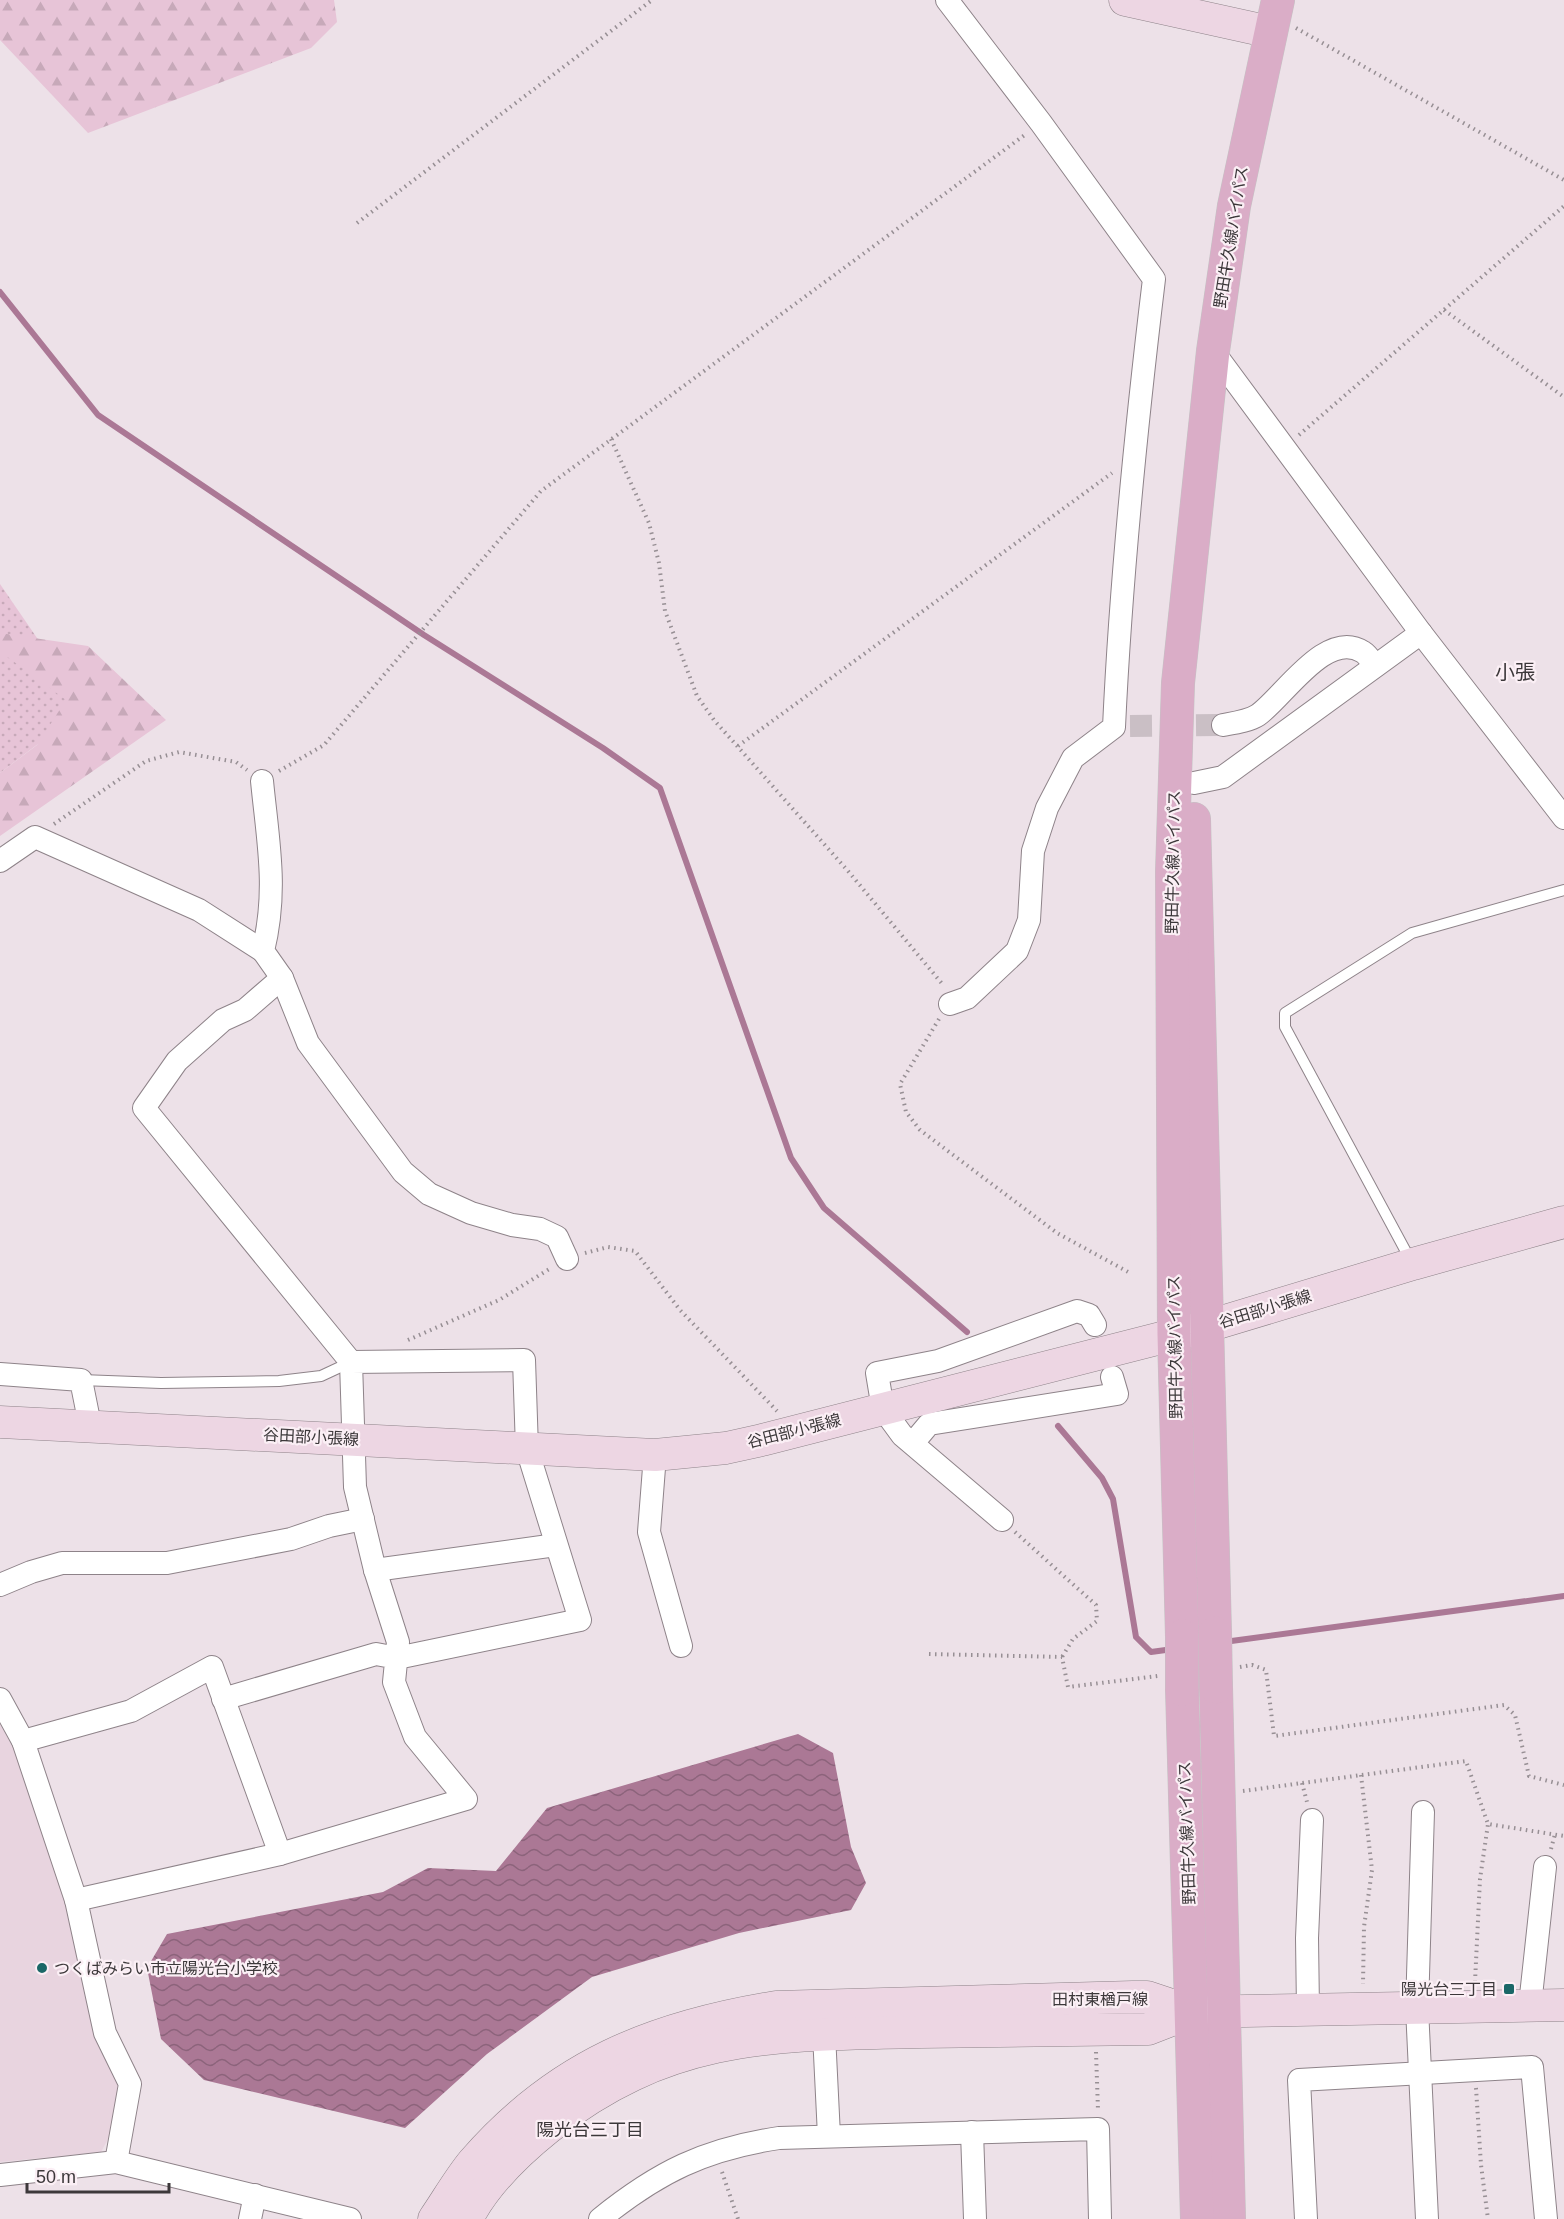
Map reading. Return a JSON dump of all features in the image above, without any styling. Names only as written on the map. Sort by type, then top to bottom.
[{"type":"main road","name":"野田牛久線バイパス","points":[[1229,2219],[1171,1682],[1182,1636],[1174,1334],[1172,872],[1178,683],[1213,351],[1234,206],[1278,0]]},
{"type":"main road","name":"野田牛久線バイパス","points":[[1197,2219],[1223,1677],[1215,1633],[1194,783],[1200,477]]},
{"type":"street","points":[[947,0],[1041,123],[1154,279],[1132,458],[1118,623],[1122,727],[1073,758],[1047,808],[1033,851],[1029,920],[1017,951],[967,998],[950,1004]]},
{"type":"street","points":[[1125,0],[1270,32]]},
{"type":"street","points":[[1213,351],[1421,633],[1564,818]]},
{"type":"street","points":[[1194,783],[1223,777],[1421,633]]},
{"type":"street","points":[[1223,725],[1258,715],[1312,662],[1328,652],[1346,648],[1362,651],[1376,666]]},
{"type":"street","points":[[262,781],[272,889],[271,917],[263,951]]},
{"type":"street","points":[[0,861],[35,837],[200,910],[263,951],[282,978],[308,1043],[403,1172],[429,1194],[471,1213],[512,1225],[540,1229],[557,1237],[567,1259]]},
{"type":"street","points":[[76,1900],[280,1854],[466,1799],[416,1737],[394,1682],[398,1641],[375,1570],[355,1487],[351,1362],[144,1108],[177,1060],[223,1020],[245,1010],[282,978]]},
{"type":"street","name":"谷田部小張線","points":[[0,1422],[655,1455],[726,1448],[1208,1326],[1413,1264],[1564,1222]]},
{"type":"street","points":[[1002,1520],[902,1435],[883,1409],[878,1373],[938,1361],[1077,1311],[1089,1315],[1095,1325]]},
{"type":"street","points":[[224,1699],[376,1654],[397,1658],[580,1620],[527,1449],[524,1360],[351,1362]]},
{"type":"street","points":[[0,1374],[81,1380],[90,1425]]},
{"type":"street","points":[[913,1443],[929,1424],[1117,1394],[1112,1377]]},
{"type":"street","points":[[655,1455],[649,1532],[681,1646]]},
{"type":"street","points":[[0,1585],[31,1572],[62,1563],[166,1563],[291,1539],[329,1526],[363,1519]]},
{"type":"street","points":[[375,1570],[556,1545]]},
{"type":"street","points":[[23,1741],[131,1711],[212,1667],[280,1854]]},
{"type":"street","points":[[0,1699],[23,1741],[76,1900],[105,2033],[130,2084],[116,2162]]},
{"type":"street","points":[[1424,1812],[1417,2008],[1427,2219]]},
{"type":"street","points":[[1308,2010],[1307,1938],[1312,1820]]},
{"type":"street","points":[[1530,2005],[1545,1867]]},
{"type":"street","name":"田村東楢戸線","points":[[434,2219],[473,2163],[515,2120],[561,2083],[606,2056],[668,2031],[718,2016],[776,2007],[1133,1996],[1148,1997],[1208,2012]]},
{"type":"street","points":[[1208,2012],[1564,2005]]},
{"type":"street","name":"田村東楢戸線","points":[[467,2219],[502,2172],[531,2142],[573,2109],[614,2083],[650,2066],[723,2044],[755,2038],[824,2034],[1148,2029],[1208,2012]]},
{"type":"street","points":[[824,2034],[829,2136]]},
{"type":"street","points":[[1306,2219],[1299,2080],[1532,2067],[1546,2219]]},
{"type":"street","points":[[600,2219],[634,2192],[682,2164],[736,2144],[829,2136],[1098,2129],[1100,2219]]},
{"type":"street","points":[[972,2132],[975,2219]]},
{"type":"street","points":[[0,2175],[116,2162],[350,2219]]},
{"type":"street","points":[[250,2219],[255,2195]]},
{"type":"lane","points":[[1413,1264],[1285,1027],[1285,1013],[1412,933],[1564,890]]},
{"type":"lane","points":[[81,1380],[161,1383],[279,1381],[321,1376],[351,1362]]},
{"type":"path","points":[[357,223],[652,0]]},
{"type":"path","points":[[1270,32],[1298,27],[1564,180]]},
{"type":"path","points":[[35,837],[146,761],[179,752],[236,762],[262,781],[324,745],[541,491],[1041,123]]},
{"type":"path","points":[[1284,448],[1564,206]]},
{"type":"path","points":[[1444,310],[1564,397]]},
{"type":"path","points":[[611,439],[649,523],[659,563],[665,611],[697,696],[737,746],[848,871],[944,987],[950,1004],[900,1084],[906,1112],[920,1130],[1057,1233],[1130,1273]]},
{"type":"path","points":[[737,746],[1132,458]]},
{"type":"path","points":[[407,1340],[452,1323],[499,1300],[567,1259],[608,1247],[635,1251],[702,1335],[773,1409],[800,1430]]},
{"type":"path","points":[[1002,1520],[1096,1605],[1097,1621],[1073,1639],[1062,1657],[1068,1687],[1171,1682]]},
{"type":"path","points":[[929,1654],[1062,1657]]},
{"type":"path","points":[[1223,1677],[1252,1665],[1266,1670],[1274,1736],[1504,1705],[1515,1715],[1529,1776],[1564,1785]]},
{"type":"path","points":[[1239,1792],[1466,1761],[1488,1824],[1480,1879],[1474,2007]]},
{"type":"path","points":[[1361,1775],[1372,1870],[1364,1927],[1363,2009]]},
{"type":"path","points":[[1488,1824],[1564,1836]]},
{"type":"path","points":[[1096,2051],[1098,2129]]},
{"type":"path","points":[[1475,2071],[1481,2165],[1488,2219]]},
{"type":"path","points":[[715,2152],[738,2219]]},
{"type":"shaded area","name":"つくばみらい市立陽光台小学校","points":[[0,1724],[16,1753],[68,1898],[117,2077],[121,2098],[108,2139],[101,2152],[0,2162]]},
{"type":"green space","points":[[0,0],[334,0],[337,22],[311,48],[88,133],[0,40]]},
{"type":"green space","points":[[0,584],[85,708],[0,773]]},
{"type":"green space","points":[[0,633],[88,646],[166,720],[0,836],[0,773],[37,745],[66,700],[2,653],[0,655]]},
{"type":"water","points":[[798,1734],[833,1753],[851,1847],[866,1883],[851,1910],[739,1933],[592,1977],[487,2054],[405,2128],[204,2080],[161,2039],[147,1968],[167,1934],[383,1892],[428,1868],[496,1871],[547,1808]]},
{"type":"waterway","points":[[0,292],[98,415],[424,635],[603,748],[660,788],[791,1158],[824,1208],[967,1332]]},
{"type":"waterway","points":[[1058,1426],[1102,1478],[1113,1499],[1136,1637],[1151,1652],[1173,1649]]},
{"type":"waterway","points":[[1224,1642],[1564,1596]]},
{"type":"tunnel","points":[[1130,726],[1223,725]]},
{"type":"place","name":"つくばみらい市立陽光台小学校","points":[[42,1968]]},
{"type":"place","name":"陽光台三丁目","points":[[1509,1989]]},
{"type":"district","name":"小張","points":[[1515,672]]},
{"type":"district","name":"陽光台三丁目","points":[[590,2130]]}]
